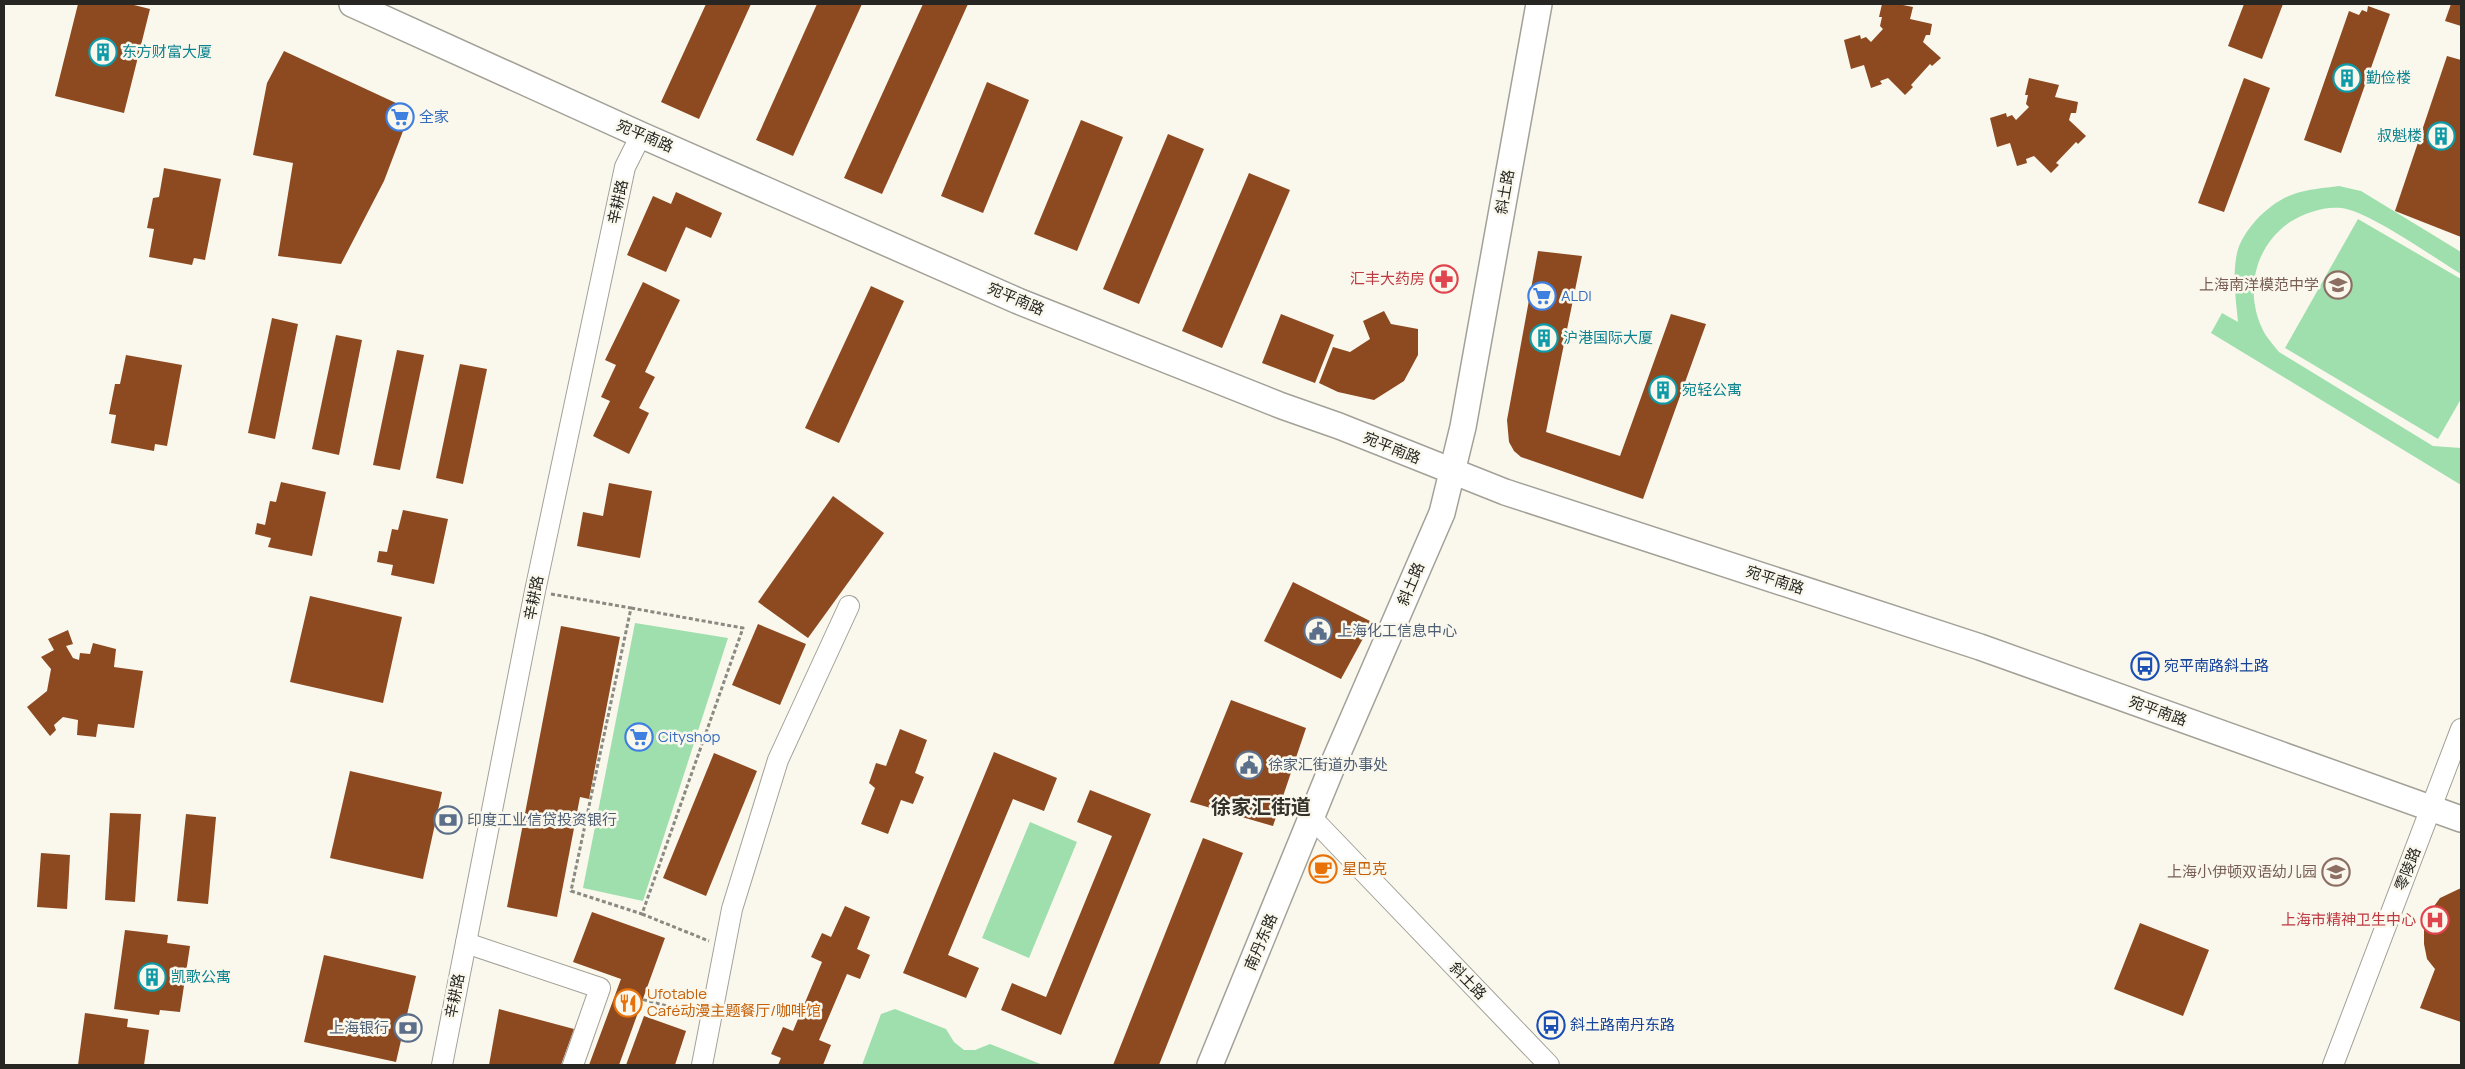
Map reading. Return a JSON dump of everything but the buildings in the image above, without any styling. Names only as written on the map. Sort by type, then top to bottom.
[{"type":"main road","name":"宛平南路","points":[[352,4],[641,136],[1018,301],[1505,492],[1980,647],[2461,819]]},
{"type":"main road","name":"斜土路","points":[[1312,818],[1442,512],[1465,417],[1539,4]]},
{"type":"main road","name":"南丹东路","points":[[1210,1065],[1312,818]]},
{"type":"street","name":"辛耕路","points":[[442,1065],[535,591],[625,167],[641,136]]},
{"type":"street","points":[[702,1065],[732,909],[778,760],[849,606]]},
{"type":"street","name":"零陵路","points":[[2334,1065],[2461,729]]},
{"type":"street","name":"斜土路","points":[[1312,818],[1549,1065]]},
{"type":"street","points":[[466,943],[600,988],[573,1065]]},
{"type":"path","points":[[535,591],[743,628],[642,914]]},
{"type":"path","points":[[631,608],[571,891],[642,914],[718,944]]},
{"type":"path","points":[[616,992],[698,1014]]},
{"type":"green space","points":[[2339,186],[2361,191],[2461,252],[2461,274],[2367,217],[2341,208],[2322,209],[2308,213],[2290,222],[2268,244],[2260,258],[2256,272],[2254,288],[2258,319],[2265,334],[2279,352],[2433,446],[2461,448],[2461,485],[2211,333],[2222,313],[2238,322],[2235,288],[2237,253],[2251,226],[2267,210],[2285,198],[2305,191]]},
{"type":"green space","points":[[2358,219],[2461,279],[2461,399],[2438,439],[2285,348]]},
{"type":"green space","points":[[635,623],[728,638],[643,901],[583,888]]},
{"type":"green space","points":[[1030,822],[1077,842],[1029,958],[982,938]]},
{"type":"green space","points":[[895,1009],[946,1029],[954,1042],[964,1050],[975,1050],[990,1044],[1043,1065],[862,1065],[881,1014]]},
{"type":"place","name":"东方财富大厦","points":[[103,52]]},
{"type":"place","name":"勤俭楼","points":[[2347,78]]},
{"type":"place","name":"全家","points":[[400,117]]},
{"type":"place","name":"叔魁楼","points":[[2441,136]]},
{"type":"place","name":"汇丰大药房","points":[[1444,279]]},
{"type":"place","name":"上海南洋模范中学","points":[[2338,285]]},
{"type":"place","name":"ALDI","points":[[1542,296]]},
{"type":"place","name":"沪港国际大厦","points":[[1544,338]]},
{"type":"place","name":"宛轻公寓","points":[[1663,390]]},
{"type":"place","name":"上海化工信息中心","points":[[1318,631]]},
{"type":"place","name":"宛平南路斜土路","points":[[2145,666]]},
{"type":"place","name":"Cityshop","points":[[639,737]]},
{"type":"place","name":"徐家汇街道办事处","points":[[1249,765]]},
{"type":"place","name":"印度工业信贷投资银行","points":[[448,820]]},
{"type":"place","name":"星巴克","points":[[1323,869]]},
{"type":"place","name":"上海小伊顿双语幼儿园","points":[[2336,872]]},
{"type":"place","name":"上海市精神卫生中心","points":[[2435,920]]},
{"type":"place","name":"凯歌公寓","points":[[152,977]]},
{"type":"place","name":"Ufotable Café动漫主题餐厅/咖啡馆","points":[[628,1003]]},
{"type":"place","name":"斜土路南丹东路","points":[[1551,1025]]},
{"type":"place","name":"上海银行","points":[[408,1028]]},
{"type":"district","name":"徐家汇街道","points":[[1261,807]]}]
